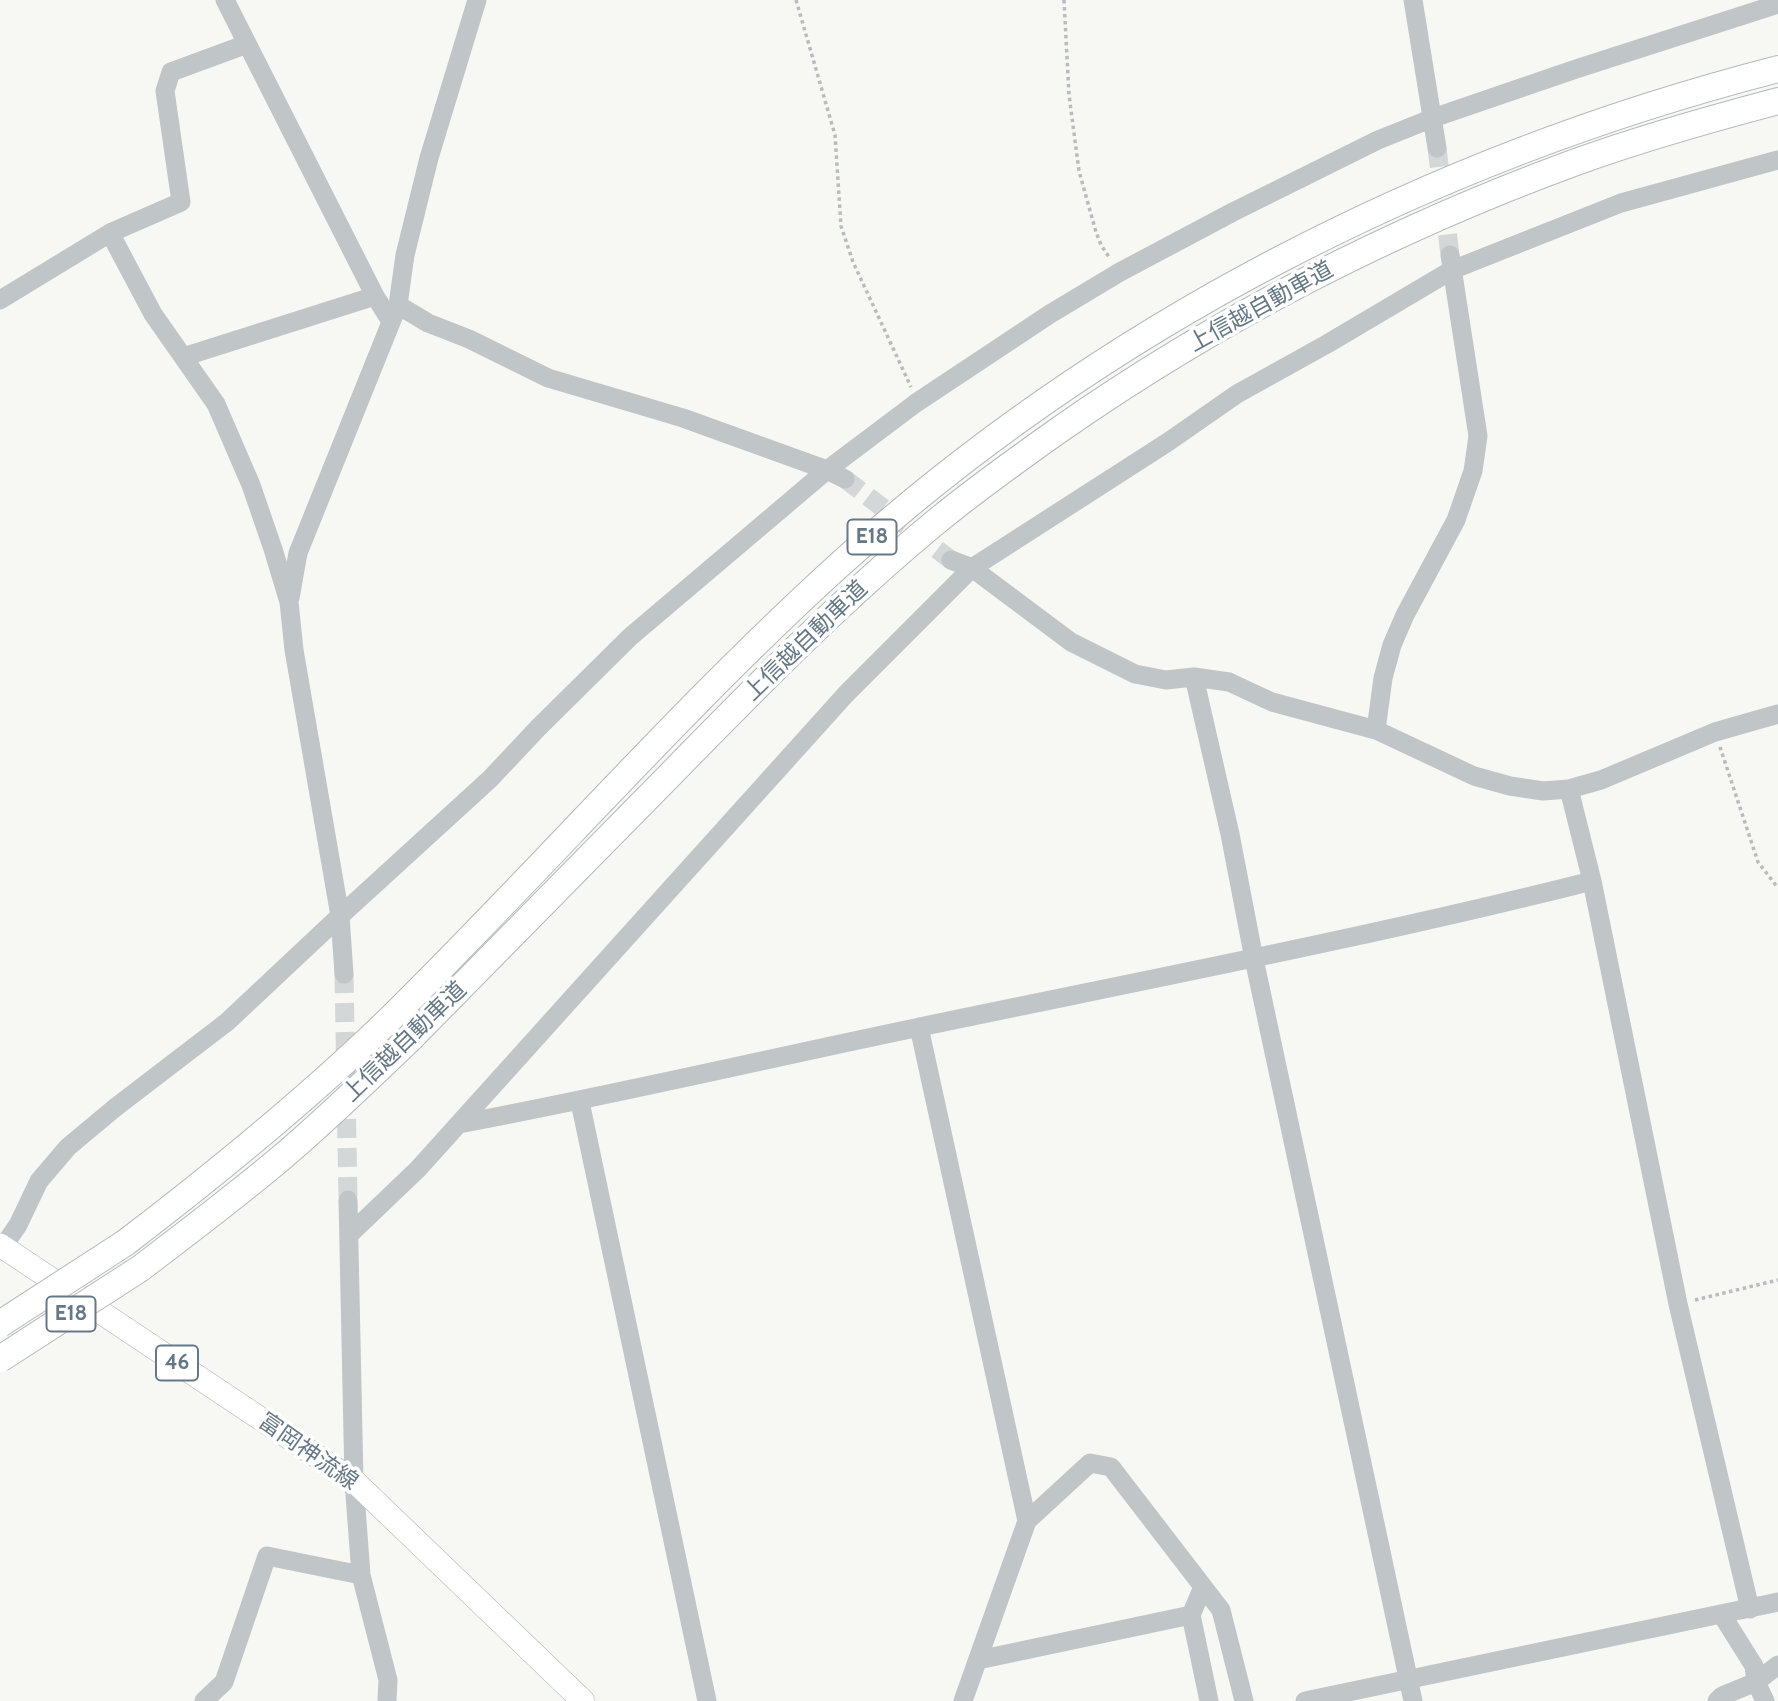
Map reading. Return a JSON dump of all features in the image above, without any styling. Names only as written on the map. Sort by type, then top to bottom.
[{"type":"highway","name":"上信越自動車道","points":[[0,1324],[125,1243],[203,1183],[334,1070],[443,965],[767,632],[915,500],[988,443],[1065,389],[1223,291],[1389,206],[1469,171],[1633,110],[1778,69]]},
{"type":"highway","name":"上信越自動車道","points":[[0,1359],[141,1268],[272,1166],[412,1037],[793,652],[937,520],[1014,462],[1089,409],[1212,332],[1325,271],[1410,230],[1576,162],[1778,100]]},
{"type":"main road","name":"富岡神流線","points":[[1,1247],[354,1481],[583,1701]]},
{"type":"street","points":[[225,0],[375,296],[394,312],[469,339],[548,378],[683,418],[836,475]]},
{"type":"street","points":[[289,602],[298,553],[394,312],[429,158],[477,0]]},
{"type":"street","points":[[1413,0],[1437,148]]},
{"type":"street","points":[[1,1247],[18,1225],[38,1181],[68,1147],[228,1022],[490,779],[630,638],[836,475],[916,403],[1050,314],[1120,272],[1354,152],[1433,118],[1778,4]]},
{"type":"street","points":[[0,300],[110,233],[181,202],[165,91],[171,72],[247,44]]},
{"type":"street","points":[[350,1234],[418,1169],[846,694],[972,568],[1168,442],[1237,394],[1327,344],[1451,262],[1621,204],[1778,160]]},
{"type":"street","points":[[110,233],[153,314],[216,404],[251,485],[289,602],[294,650],[340,916],[344,974]]},
{"type":"street","points":[[1376,730],[1383,678],[1392,645],[1405,615],[1456,520],[1473,471],[1478,436],[1451,262]]},
{"type":"street","points":[[183,357],[375,296]]},
{"type":"street","points":[[951,560],[972,568],[1071,642],[1135,674],[1166,680],[1194,677],[1229,682],[1272,702],[1376,730],[1474,776],[1510,786],[1543,791],[1569,789],[1601,780],[1715,732],[1778,713]]},
{"type":"street","points":[[1194,677],[1230,834],[1254,959],[1413,1701]]},
{"type":"street","points":[[1569,789],[1592,881],[1678,1304],[1750,1609]]},
{"type":"street","points":[[459,1124],[580,1102],[919,1027],[1254,959],[1592,881]]},
{"type":"street","points":[[919,1027],[1027,1521]]},
{"type":"street","points":[[580,1102],[707,1701]]},
{"type":"street","points":[[348,1200],[354,1481],[360,1576],[388,1680],[387,1701]]},
{"type":"street","points":[[963,1701],[1027,1521],[1090,1463],[1111,1467],[1221,1611],[1244,1701]]},
{"type":"street","points":[[204,1701],[223,1682],[267,1556],[360,1576]]},
{"type":"street","points":[[1203,1587],[1191,1615],[1209,1701]]},
{"type":"street","points":[[1305,1701],[1778,1602]]},
{"type":"street","points":[[978,1660],[1191,1615]]},
{"type":"street","points":[[1723,1615],[1754,1666],[1756,1682],[1765,1701]]},
{"type":"street","points":[[1717,1701],[1722,1696],[1756,1682],[1778,1665]]},
{"type":"path","points":[[796,0],[835,135],[842,226],[853,261],[914,391],[916,403]]},
{"type":"path","points":[[1064,0],[1069,95],[1079,171],[1101,245],[1120,272]]},
{"type":"path","points":[[1715,732],[1758,862],[1778,888]]},
{"type":"path","points":[[1678,1304],[1778,1280]]},
{"type":"tunnel","points":[[1437,148],[1450,255]]},
{"type":"tunnel","points":[[845,479],[951,560]]},
{"type":"tunnel","points":[[344,974],[348,1200]]}]
